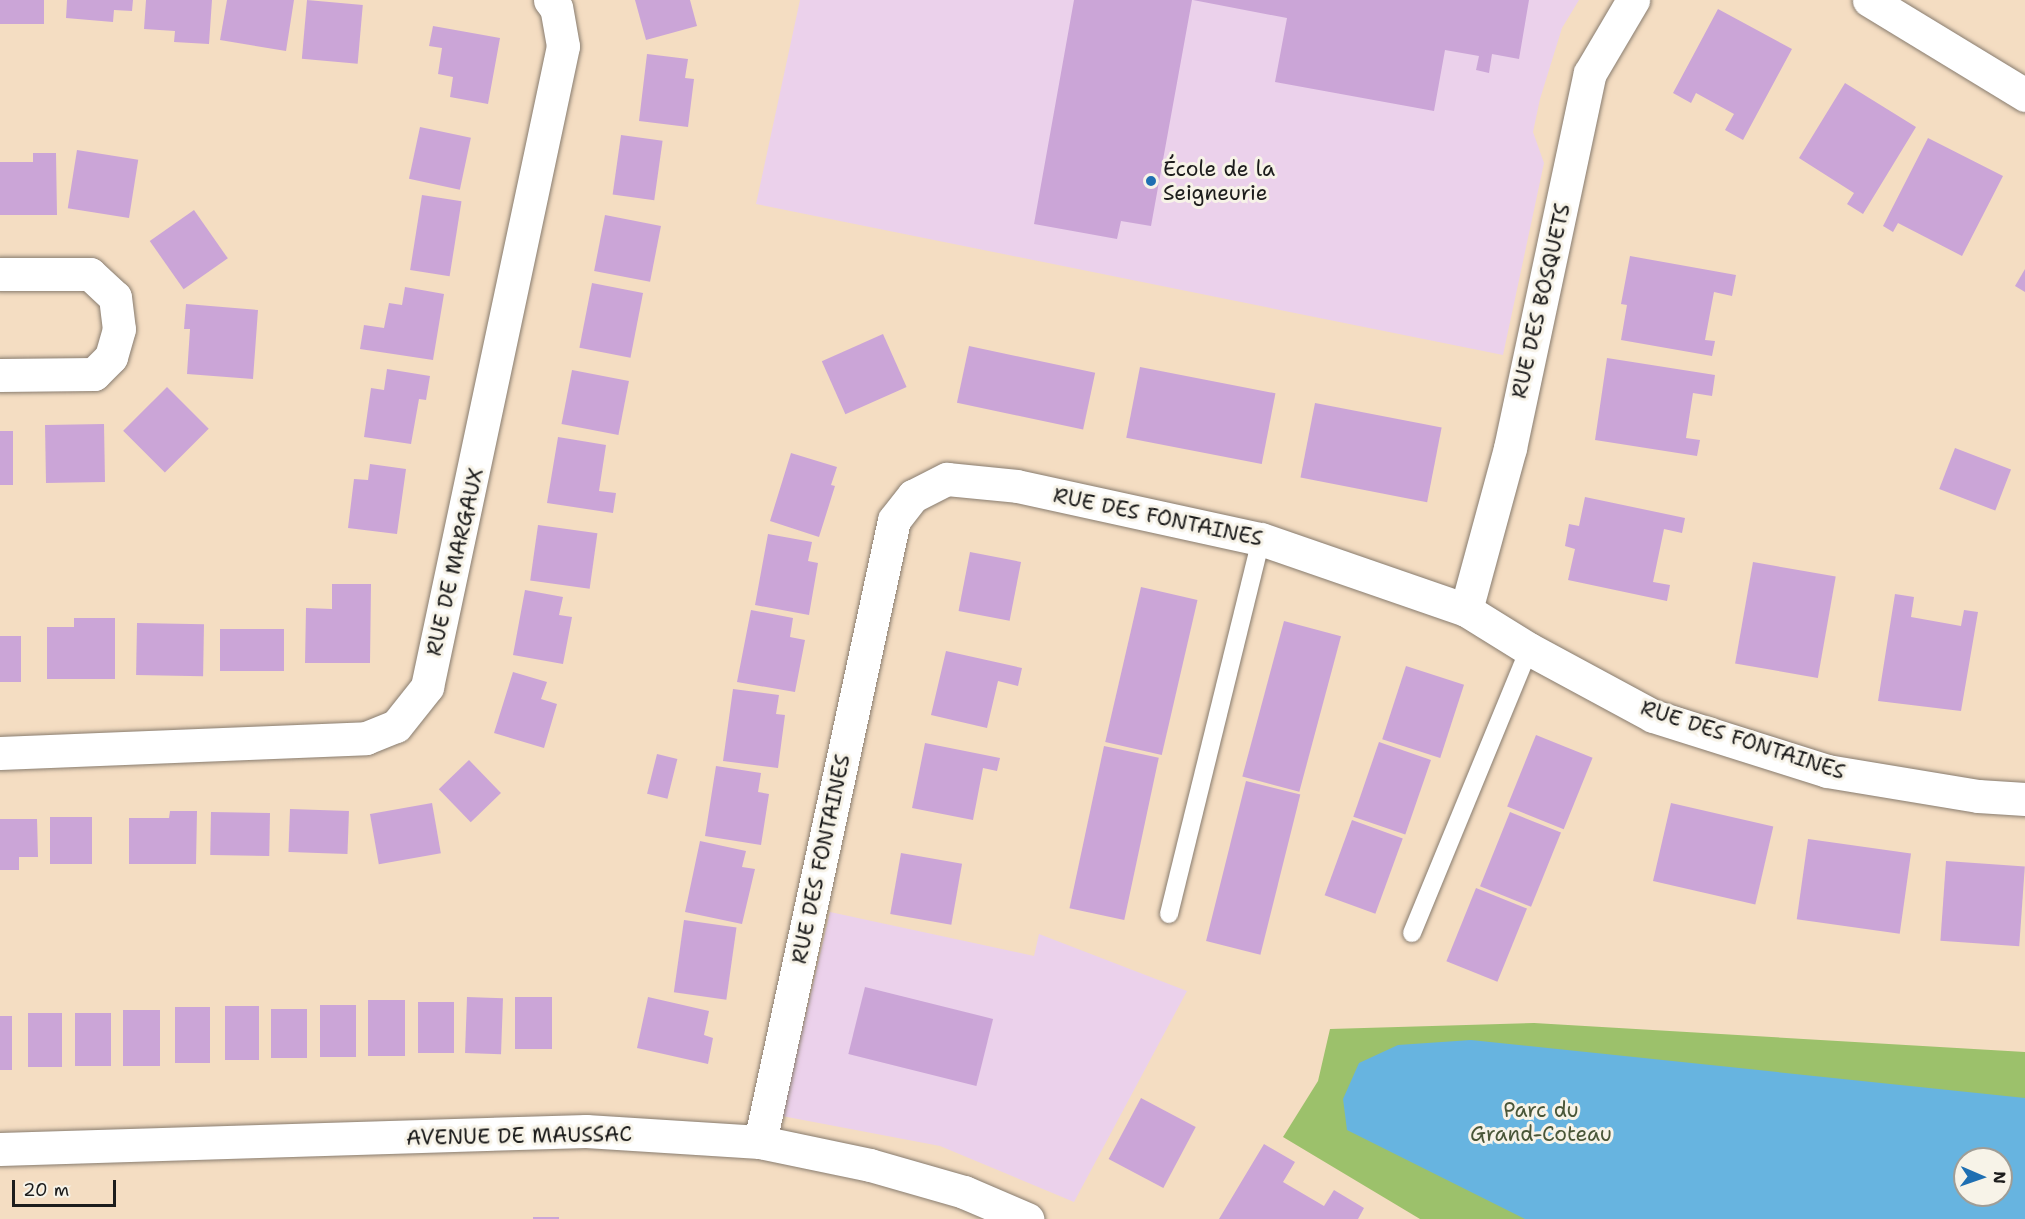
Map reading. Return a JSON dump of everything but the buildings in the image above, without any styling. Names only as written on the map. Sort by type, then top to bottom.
[{"type":"street","name":"RUE DE MARGAUX","points":[[0,753],[366,738],[396,726],[427,687],[563,46],[556,8],[550,0]]},
{"type":"street","name":"RUE DES BOSQUETS","points":[[1466,610],[1510,448],[1590,73],[1633,0]]},
{"type":"street","points":[[1869,0],[2025,95]]},
{"type":"street","points":[[0,274],[90,274],[115,297],[119,328],[111,357],[94,374],[0,375]]},
{"type":"street","name":"RUE DES FONTAINES","points":[[760,1142],[894,520],[913,496],[947,479],[1017,486],[1261,538],[1466,610],[1529,649],[1653,716],[1827,771],[1978,796],[2025,799]]},
{"type":"street","name":"AVENUE DE MAUSSAC","points":[[0,1149],[586,1131],[760,1142],[891,1171],[964,1192],[1027,1219]]},
{"type":"lane","points":[[1169,914],[1261,538]]},
{"type":"lane","points":[[1412,933],[1529,649]]},
{"type":"shaded area","name":"École de la Seigneurie","points":[[800,0],[1579,0],[1562,28],[1540,99],[1533,132],[1544,163],[1503,355],[756,204]]},
{"type":"shaded area","points":[[830,912],[1034,956],[1039,934],[1187,991],[1074,1202],[940,1146],[782,1116]]},
{"type":"green space","name":"Parc du Grand-Coteau","points":[[1534,1023],[2025,1052],[2025,1219],[1420,1219],[1283,1137],[1318,1081],[1330,1029]]},
{"type":"water","name":"Parc du Grand-Coteau","points":[[1471,1040],[2025,1098],[2025,1219],[1525,1219],[1347,1130],[1343,1099],[1359,1063],[1398,1045]]},
{"type":"place","name":"École de la Seigneurie","points":[[1151,181]]}]
